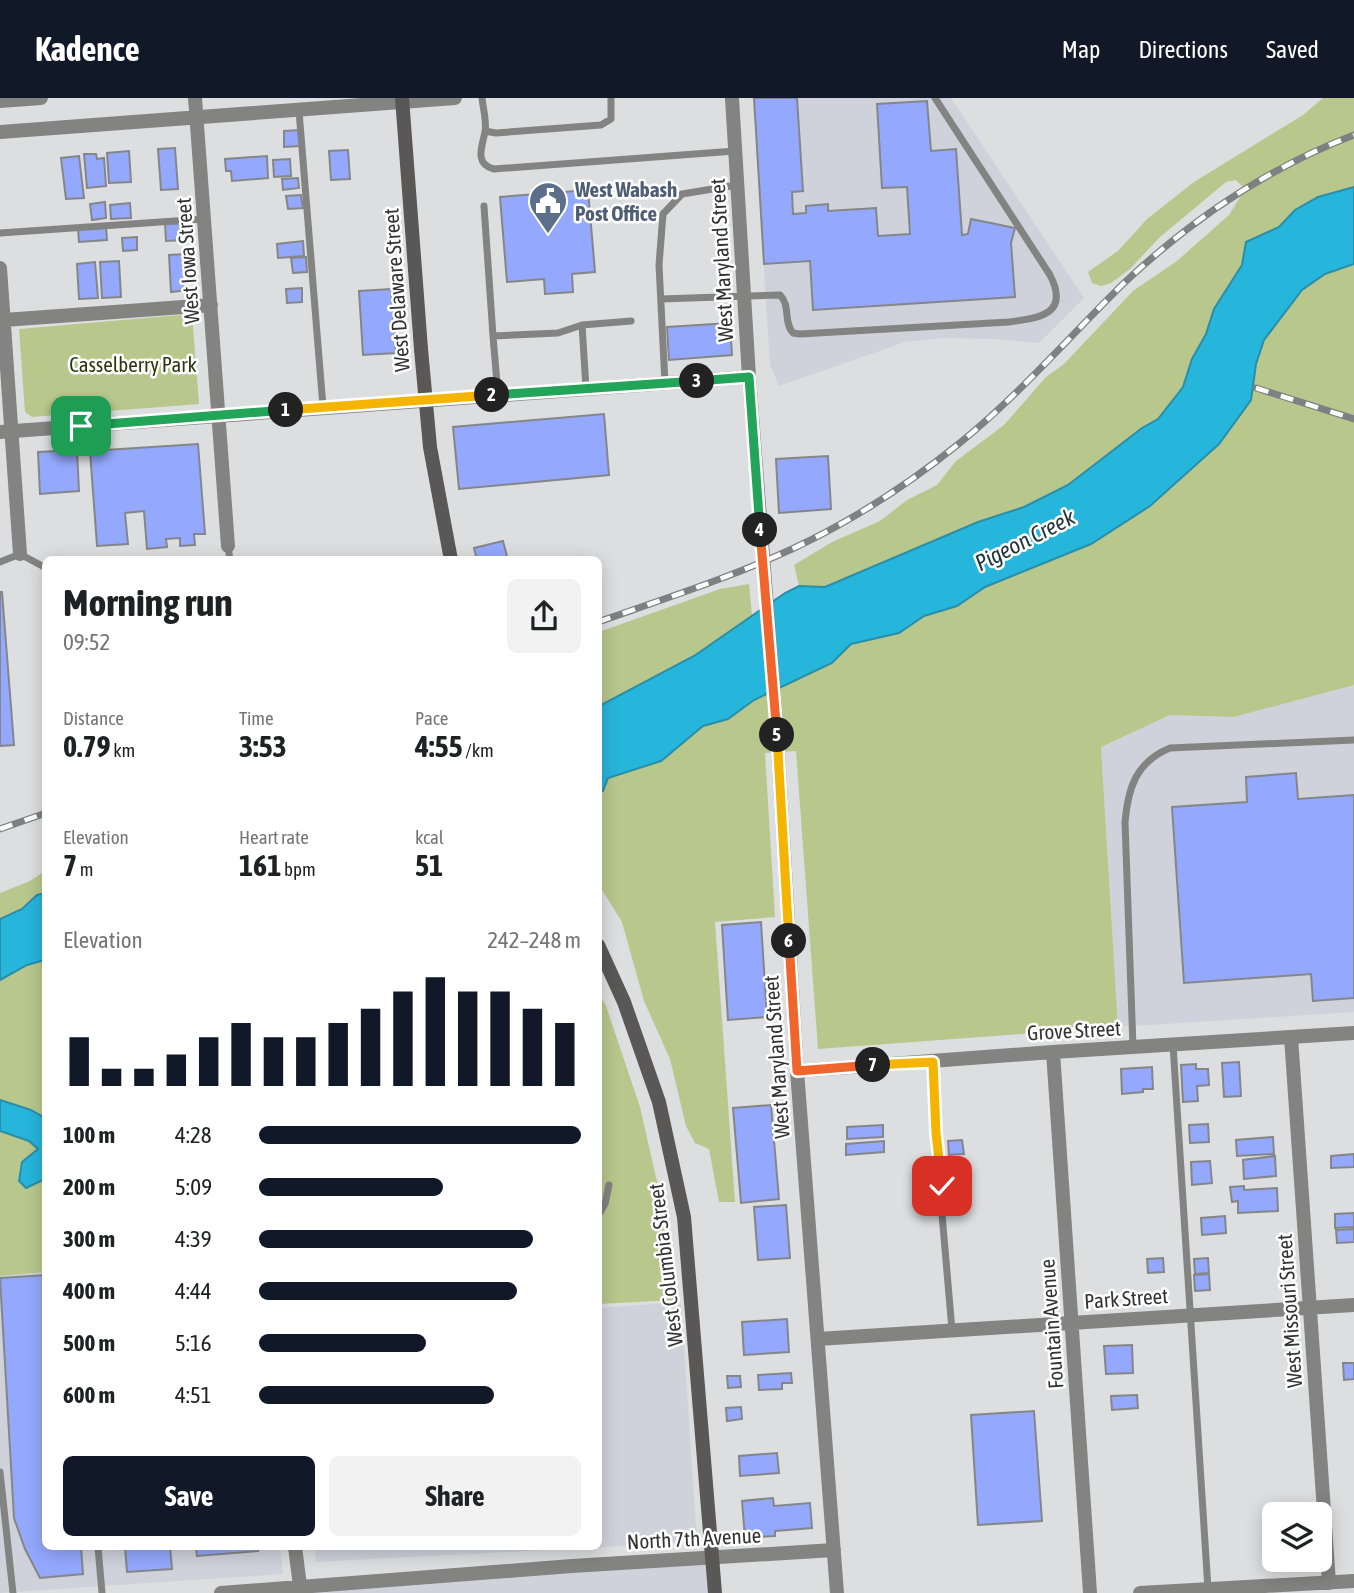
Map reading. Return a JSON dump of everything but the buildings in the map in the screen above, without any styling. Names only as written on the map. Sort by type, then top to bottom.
[{"type":"main road","name":"West Delaware Street","points":[[402,100],[430,447],[450,556]]},
{"type":"main road","name":"West Columbia Street","points":[[602,954],[624,1002],[659,1102],[684,1217],[715,1593]]},
{"type":"street","points":[[0,101],[41,98]]},
{"type":"street","name":"West Iowa Street","points":[[195,98],[229,553]]},
{"type":"street","points":[[0,132],[455,98]]},
{"type":"street","name":"West Maryland Street","points":[[732,98],[749,377],[777,735],[797,1071],[837,1593]]},
{"type":"street","points":[[0,268],[6,432],[20,554]]},
{"type":"street","points":[[4,320],[211,305]]},
{"type":"street","points":[[6,432],[749,377]]},
{"type":"street","name":"Grove Street","points":[[797,1071],[1354,1033]]},
{"type":"street","name":"West Missouri Street","points":[[1291,1037],[1329,1583]]},
{"type":"street","name":"Fountain Avenue","points":[[1053,1052],[1090,1593]]},
{"type":"street","name":"Park Street","points":[[818,1339],[1354,1305]]},
{"type":"street","points":[[295,1550],[300,1586]]},
{"type":"street","name":"North 7th Avenue","points":[[221,1593],[572,1566],[834,1550]]},
{"type":"street","points":[[1140,1593],[1354,1581]]},
{"type":"lane","points":[[482,98],[485,131],[480,148],[482,163],[489,168],[500,170],[736,151]]},
{"type":"lane","points":[[485,131],[496,133],[601,125],[611,118],[611,98]]},
{"type":"lane","points":[[661,299],[780,295],[787,307],[789,328],[793,333],[800,334],[1009,322],[1032,319],[1055,307],[1058,298],[1050,275],[935,98]]},
{"type":"lane","points":[[299,111],[323,407]]},
{"type":"lane","points":[[665,383],[659,265],[663,214],[682,194],[738,185]]},
{"type":"lane","points":[[484,206],[498,395]]},
{"type":"lane","points":[[0,233],[204,219]]},
{"type":"lane","points":[[493,337],[558,333],[582,324],[631,321]]},
{"type":"lane","points":[[582,324],[586,388]]},
{"type":"lane","points":[[0,562],[20,554],[42,566]]},
{"type":"lane","points":[[1133,1048],[1125,822],[1128,795],[1139,769],[1158,753],[1170,748],[1354,740]]},
{"type":"lane","points":[[1173,1045],[1209,1591]]},
{"type":"lane","points":[[933,1062],[952,1331]]},
{"type":"lane","points":[[602,1209],[609,1185]]},
{"type":"lane","points":[[0,1472],[13,1593]]},
{"type":"lane","points":[[98,1550],[102,1593]]},
{"type":"shaded area","points":[[753,98],[951,98],[1084,298],[1039,343],[943,338],[905,342],[779,386],[770,365]]},
{"type":"shaded area","points":[[1354,685],[1354,1012],[1118,1027],[1101,747],[1170,715],[1234,717]]},
{"type":"shaded area","points":[[42,1272],[42,1550],[280,1550],[283,1574],[0,1593],[0,1276]]},
{"type":"shaded area","points":[[681,1302],[697,1542],[602,1547],[602,1308]]},
{"type":"shaded area","points":[[315,1550],[545,1550],[316,1562]]},
{"type":"shaded area","points":[[712,1559],[714,1593],[241,1593]]},
{"type":"green space","points":[[1323,98],[1354,98],[1354,187],[1318,197],[1295,210],[1279,227],[1246,242],[1242,265],[1214,309],[1183,387],[1158,419],[1142,428],[1068,485],[1024,507],[978,522],[825,587],[799,586],[794,565],[832,542],[880,521],[907,500],[937,485],[956,461],[1004,425],[1046,377],[1064,364],[1133,291],[1177,261],[1229,215],[1245,189],[1236,180],[1226,182],[1159,238],[1130,269],[1111,283],[1101,286],[1092,283],[1088,272],[1118,251],[1147,219],[1194,182],[1303,115]]},
{"type":"green space","points":[[1354,264],[1354,685],[1234,717],[1170,715],[1101,747],[1118,1027],[818,1049],[796,751],[765,753],[775,917],[715,922],[735,1202],[719,1202],[709,1149],[695,1143],[686,1126],[670,1059],[644,1001],[622,922],[602,890],[602,791],[608,778],[661,761],[703,726],[728,719],[754,700],[832,663],[851,644],[899,633],[924,616],[957,606],[985,587],[1091,544],[1150,506],[1219,444],[1251,400],[1256,364],[1264,340],[1302,290],[1325,274]]},
{"type":"green space","name":"Casselberry Park","points":[[192,314],[199,404],[32,417],[25,412],[19,329]]},
{"type":"green space","points":[[749,584],[752,615],[694,656],[602,704],[602,631],[720,589]]},
{"type":"green space","points":[[42,873],[42,894],[22,909],[0,919],[0,893]]},
{"type":"green space","points":[[42,961],[42,1272],[0,1276],[0,980],[27,965]]},
{"type":"green space","points":[[602,999],[640,1107],[660,1195],[675,1300],[602,1304]]},
{"type":"water","name":"Pigeon Creek","points":[[1354,187],[1354,264],[1325,274],[1302,290],[1264,340],[1256,364],[1251,400],[1219,444],[1150,506],[1091,544],[985,587],[957,606],[924,616],[899,633],[851,644],[832,663],[754,700],[728,719],[703,726],[661,761],[608,778],[602,791],[602,704],[694,656],[799,586],[825,587],[978,522],[1024,507],[1068,485],[1142,428],[1158,419],[1183,387],[1214,309],[1242,265],[1246,242],[1279,227],[1295,210],[1318,197]]},
{"type":"water","points":[[42,894],[42,961],[27,965],[0,980],[0,919],[22,909]]},
{"type":"water","points":[[0,1100],[42,1116],[42,1180],[26,1188],[19,1181],[22,1162],[38,1149],[29,1141],[0,1131]]},
{"type":"railway","points":[[602,621],[768,560],[880,501],[983,424],[1124,283],[1203,217],[1291,163],[1354,135]]},
{"type":"railway","points":[[1256,388],[1354,419]]},
{"type":"railway","points":[[0,829],[42,814]]},
{"type":"place","name":"West Wabash Post Office","points":[[548,235]]},
{"type":"route","points":[[81,426],[749,377],[777,735],[797,1071],[933,1062],[936,1133],[942,1186]]}]
